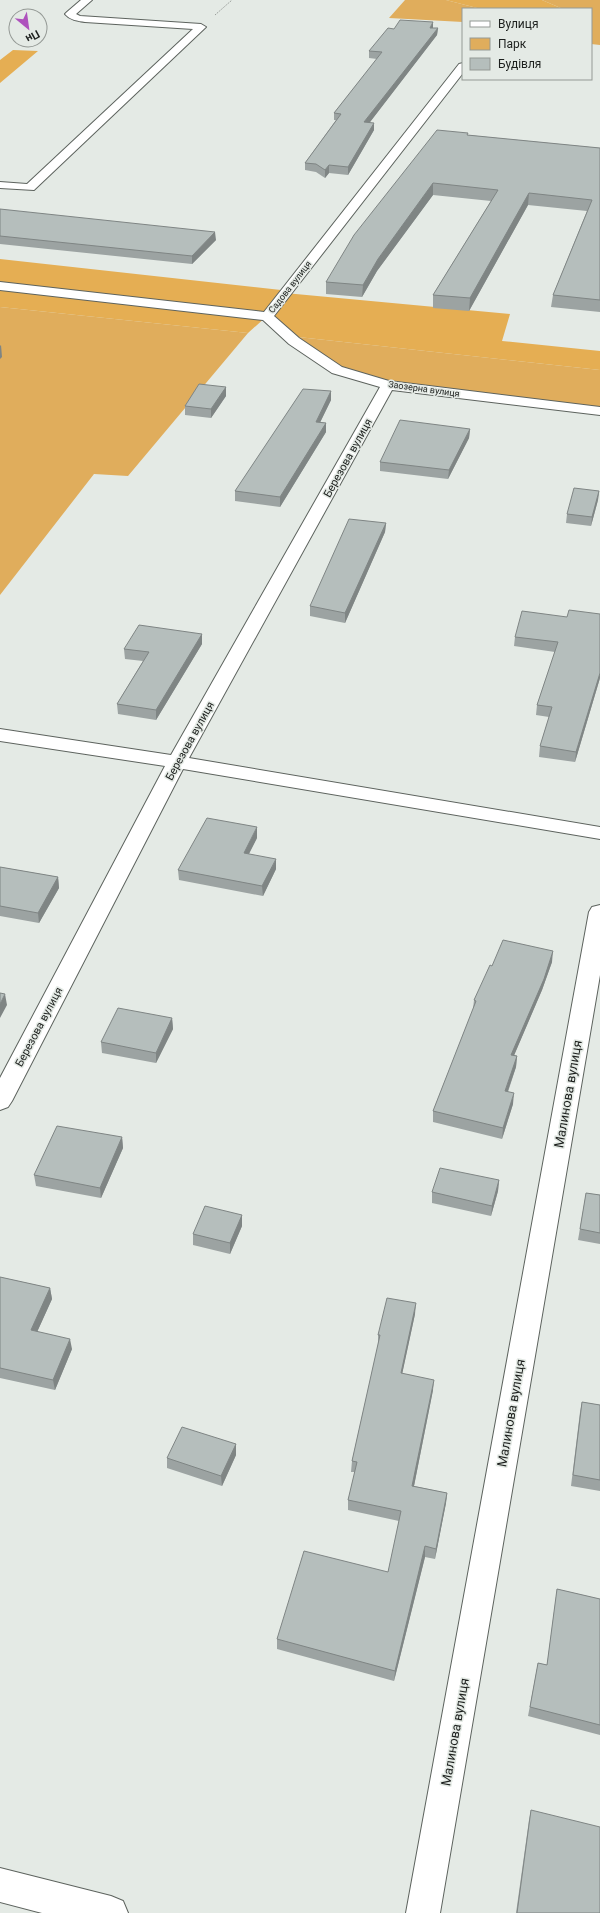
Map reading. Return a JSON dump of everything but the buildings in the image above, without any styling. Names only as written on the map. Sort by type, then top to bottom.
[{"type":"street","points":[[0,185],[30,188],[201,27],[85,19],[78,18],[70,14],[87,0]]},
{"type":"street","name":"Садова вулиця","points":[[0,286],[267,316],[462,67]]},
{"type":"street","name":"Заозерна вулиця","points":[[267,316],[294,341],[337,370],[388,385],[600,411]]},
{"type":"street","name":"Березова вулиця","points":[[0,1101],[177,762],[388,385]]},
{"type":"street","points":[[0,735],[177,762],[600,833]]},
{"type":"street","name":"Малинова вулиця","points":[[423,1913],[600,912]]},
{"type":"street","points":[[0,1886],[111,1913]]},
{"type":"green space","points":[[405,0],[446,0],[477,8],[462,8],[462,22],[389,18]]},
{"type":"green space","points":[[542,0],[600,0],[600,45],[592,44],[592,8],[561,8]]},
{"type":"green space","points":[[0,307],[248,333],[128,476],[94,474],[0,595]]},
{"type":"green space","points":[[289,336],[600,370],[600,411],[388,385],[337,370]]},
{"type":"shaded area","points":[[446,0],[542,0],[561,8],[477,8]]},
{"type":"shaded area","points":[[13,50],[38,51],[0,83],[0,60]]},
{"type":"shaded area","points":[[0,259],[281,290],[269,313],[285,293],[510,314],[502,341],[600,351],[600,370],[289,336],[267,316],[248,333],[0,307]]}]
